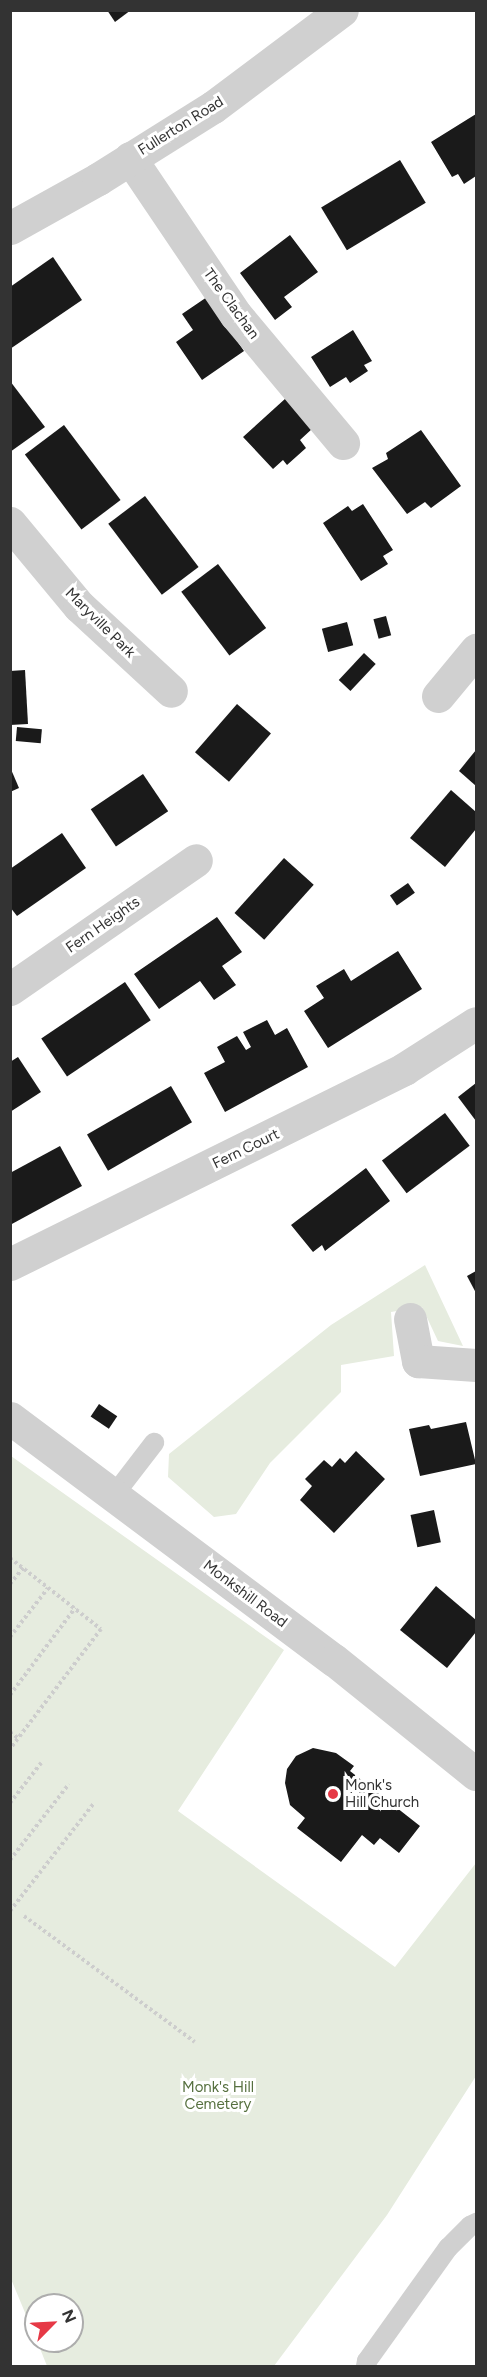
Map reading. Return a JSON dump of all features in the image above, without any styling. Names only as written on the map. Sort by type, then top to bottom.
[{"type":"street","name":"Fullerton Road","points":[[10,228],[213,107],[342,10]]},
{"type":"street","name":"The Clachan","points":[[130,158],[236,315],[343,443]]},
{"type":"street","name":"Maryville Park","points":[[10,523],[79,606],[171,691]]},
{"type":"street","points":[[438,696],[476,652]]},
{"type":"street","name":"Fern Heights","points":[[10,989],[196,860]]},
{"type":"street","name":"Fern Court","points":[[10,1264],[394,1074],[477,1023]]},
{"type":"street","points":[[410,1319],[418,1361],[477,1365]]},
{"type":"street","name":"Monkshill Road","points":[[10,1418],[334,1660],[477,1774]]},
{"type":"lane","points":[[114,1495],[154,1443]]},
{"type":"lane","points":[[366,2367],[367,2361],[448,2248],[470,2226],[477,2223]]},
{"type":"path","points":[[10,1558],[101,1629],[10,1749]]},
{"type":"path","points":[[10,1584],[23,1568]]},
{"type":"path","points":[[10,1637],[48,1588]]},
{"type":"path","points":[[10,1695],[75,1608]]},
{"type":"path","points":[[10,1732],[18,1738]]},
{"type":"path","points":[[10,1803],[41,1763]]},
{"type":"path","points":[[10,1860],[69,1784]]},
{"type":"path","points":[[10,1911],[94,1803]]},
{"type":"path","points":[[24,1916],[195,2042]]},
{"type":"green space","points":[[425,1265],[463,1346],[438,1341],[422,1307],[391,1312],[394,1356],[341,1365],[341,1392],[270,1463],[236,1514],[214,1517],[168,1477],[169,1454],[331,1325]]},
{"type":"green space","name":"Monk's Hill Cemetery","points":[[11,1456],[284,1650],[178,1811],[395,1967],[476,1863],[476,2076],[387,2215],[274,2366],[47,2366],[42,2353],[84,2353],[84,2293],[24,2293],[24,2310],[11,2279]]},
{"type":"building","points":[[107,10],[131,10],[115,22]]},
{"type":"building","points":[[476,114],[476,176],[464,184],[458,174],[452,177],[431,142]]},
{"type":"building","points":[[400,160],[426,203],[347,250],[321,207]]},
{"type":"building","points":[[290,235],[318,272],[284,297],[292,307],[275,320],[240,273]]},
{"type":"building","points":[[53,257],[82,300],[10,349],[10,287]]},
{"type":"building","points":[[207,297],[244,351],[202,380],[176,342],[193,330],[182,314]]},
{"type":"building","points":[[353,330],[372,361],[364,365],[368,371],[350,383],[346,377],[330,387],[311,357]]},
{"type":"building","points":[[10,381],[45,427],[10,452]]},
{"type":"building","points":[[286,398],[313,428],[300,440],[306,448],[287,465],[283,460],[273,469],[243,437]]},
{"type":"building","points":[[64,425],[121,500],[81,530],[25,454]]},
{"type":"building","points":[[421,430],[461,486],[431,508],[425,502],[407,514],[372,468],[388,459],[386,453]]},
{"type":"building","points":[[145,496],[199,567],[162,595],[108,524]]},
{"type":"building","points":[[363,504],[393,550],[383,556],[388,564],[361,581],[323,523],[348,506],[352,511]]},
{"type":"building","points":[[218,564],[266,628],[229,656],[181,592]]},
{"type":"building","points":[[386,616],[391,635],[379,639],[373,619]]},
{"type":"building","points":[[347,622],[353,645],[328,652],[322,629]]},
{"type":"building","points":[[364,653],[376,664],[350,691],[339,680]]},
{"type":"building","points":[[25,670],[28,724],[10,725],[10,671]]},
{"type":"building","points":[[237,704],[271,734],[229,782],[195,752]]},
{"type":"building","points":[[17,727],[42,729],[41,743],[16,741]]},
{"type":"building","points":[[476,750],[476,786],[459,771]]},
{"type":"building","points":[[10,767],[19,788],[10,792]]},
{"type":"building","points":[[143,774],[168,811],[116,847],[91,809]]},
{"type":"building","points":[[451,790],[476,812],[476,829],[445,867],[410,838]]},
{"type":"building","points":[[62,833],[86,868],[17,916],[10,907],[10,869]]},
{"type":"building","points":[[284,858],[314,885],[264,940],[234,913]]},
{"type":"building","points":[[408,883],[415,893],[397,905],[390,896]]},
{"type":"building","points":[[217,917],[242,952],[222,966],[236,985],[214,1000],[200,981],[159,1009],[134,974]]},
{"type":"building","points":[[398,951],[422,989],[328,1048],[304,1011],[324,998],[316,986],[344,969],[351,981]]},
{"type":"building","points":[[125,982],[151,1020],[67,1077],[41,1038]]},
{"type":"building","points":[[267,1020],[275,1035],[287,1028],[308,1067],[225,1112],[204,1073],[225,1062],[217,1047],[237,1036],[246,1050],[251,1047],[243,1032]]},
{"type":"building","points":[[18,1057],[41,1092],[10,1112],[10,1062]]},
{"type":"building","points":[[476,1083],[476,1121],[458,1097]]},
{"type":"building","points":[[171,1086],[192,1122],[108,1171],[87,1134]]},
{"type":"building","points":[[445,1113],[470,1146],[407,1193],[382,1161]]},
{"type":"building","points":[[60,1146],[82,1186],[10,1225],[10,1173]]},
{"type":"building","points":[[366,1168],[390,1201],[325,1251],[322,1245],[313,1252],[291,1225]]},
{"type":"building","points":[[476,1271],[476,1293],[467,1276]]},
{"type":"building","points":[[99,1404],[117,1416],[109,1429],[91,1416]]},
{"type":"building","points":[[466,1422],[476,1464],[420,1476],[409,1429],[429,1425],[431,1429]]},
{"type":"building","points":[[356,1451],[385,1479],[334,1533],[300,1500],[312,1486],[305,1479],[324,1460],[332,1467],[340,1458],[345,1463]]},
{"type":"building","points":[[434,1510],[441,1542],[417,1547],[411,1515]]},
{"type":"building","points":[[436,1586],[476,1620],[476,1632],[447,1668],[400,1630]]},
{"type":"building","name":"Monk's Hill Church","points":[[313,1748],[336,1753],[354,1766],[350,1771],[420,1826],[399,1853],[380,1838],[374,1845],[362,1835],[341,1862],[297,1828],[305,1818],[290,1805],[285,1783],[287,1769],[296,1756]]},
{"type":"place","name":"Monk's Hill Church","points":[[333,1794]]}]
